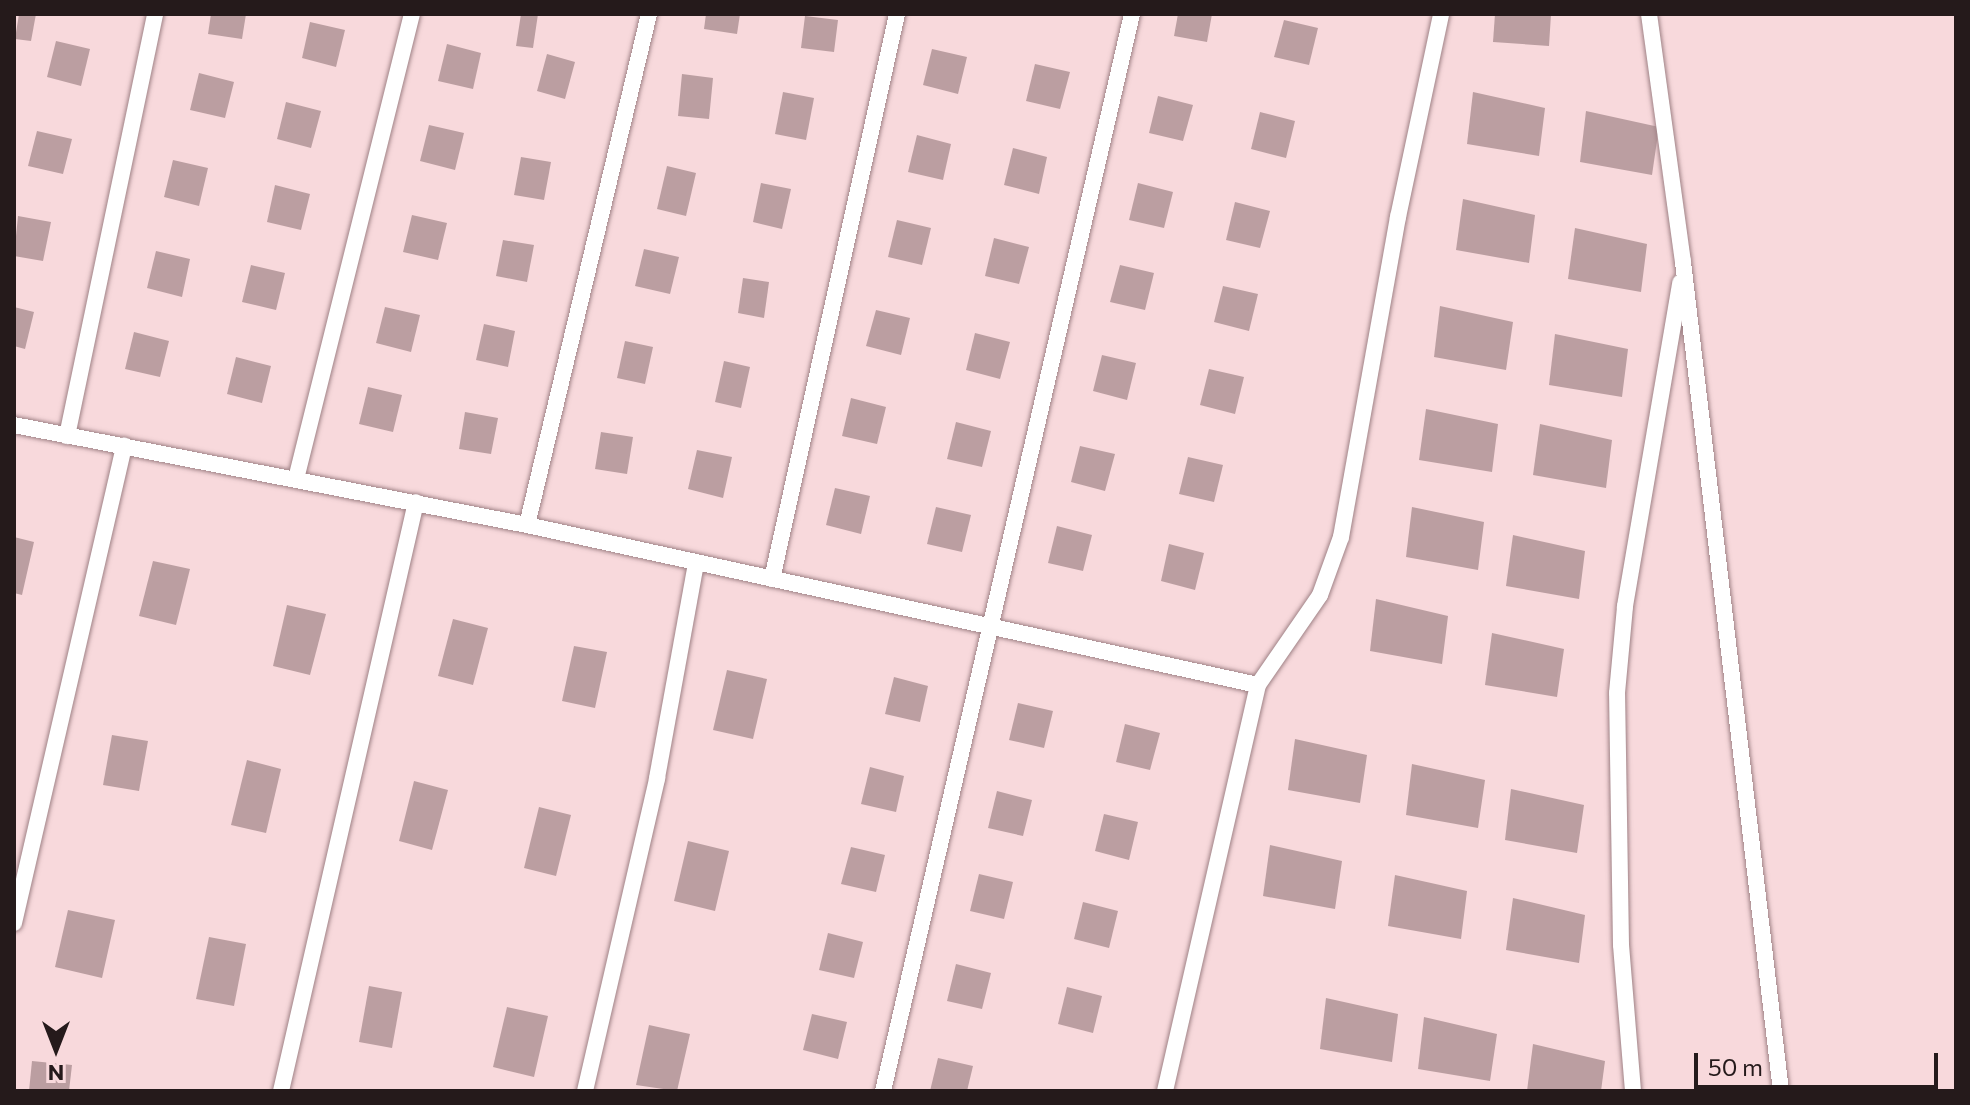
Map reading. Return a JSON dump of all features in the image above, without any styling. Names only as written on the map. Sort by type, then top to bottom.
[{"type":"lane","points":[[67,436],[155,14]]},
{"type":"lane","points":[[296,479],[400,76],[412,14]]},
{"type":"lane","points":[[527,525],[649,14]]},
{"type":"lane","points":[[772,579],[897,14]]},
{"type":"lane","points":[[883,1091],[1132,14]]},
{"type":"lane","points":[[1165,1091],[1258,685],[1320,595],[1341,537],[1398,217],[1441,14]]},
{"type":"lane","points":[[1649,14],[1683,262],[1781,1091]]},
{"type":"lane","points":[[1633,1091],[1621,945],[1617,693],[1625,606],[1683,262]]},
{"type":"lane","points":[[14,425],[527,525],[1258,685]]},
{"type":"lane","points":[[14,923],[124,446]]},
{"type":"lane","points":[[281,1091],[416,502]]},
{"type":"lane","points":[[585,1091],[657,778],[696,563]]},
{"type":"lane","points":[[1171,1070],[1179,1091]]},
{"type":"building","points":[[19,14],[36,14],[31,41],[15,39]]},
{"type":"building","points":[[211,14],[246,14],[242,39],[208,34]]},
{"type":"building","points":[[521,14],[538,14],[533,48],[516,46]]},
{"type":"building","points":[[706,14],[740,14],[737,34],[704,29]]},
{"type":"building","points":[[1178,14],[1212,14],[1207,42],[1174,36]]},
{"type":"building","points":[[1495,14],[1551,14],[1549,46],[1493,42]]},
{"type":"building","points":[[805,16],[838,20],[834,52],[801,48]]},
{"type":"building","points":[[1284,20],[1318,28],[1309,65],[1274,57]]},
{"type":"building","points":[[310,22],[345,30],[336,67],[302,58]]},
{"type":"building","points":[[56,41],[90,49],[81,86],[47,77]]},
{"type":"building","points":[[447,44],[481,53],[473,89],[438,81]]},
{"type":"building","points":[[932,49],[967,57],[958,94],[923,85]]},
{"type":"building","points":[[547,54],[575,62],[565,99],[537,91]]},
{"type":"building","points":[[1035,64],[1070,72],[1060,109],[1026,101]]},
{"type":"building","points":[[199,73],[234,82],[225,118],[190,110]]},
{"type":"building","points":[[682,74],[713,78],[709,119],[678,116]]},
{"type":"building","points":[[783,92],[814,98],[806,140],[775,134]]},
{"type":"building","points":[[1473,92],[1545,108],[1539,156],[1467,144]]},
{"type":"building","points":[[1158,96],[1193,105],[1183,141],[1149,133]]},
{"type":"building","points":[[286,102],[321,111],[311,148],[277,139]]},
{"type":"building","points":[[1586,111],[1659,127],[1652,175],[1580,162]]},
{"type":"building","points":[[1260,112],[1295,121],[1286,158],[1251,149]]},
{"type":"building","points":[[429,125],[464,133],[455,170],[420,161]]},
{"type":"building","points":[[37,131],[72,139],[63,174],[28,166]]},
{"type":"building","points":[[917,135],[951,144],[943,180],[908,172]]},
{"type":"building","points":[[1013,148],[1047,157],[1039,194],[1004,185]]},
{"type":"building","points":[[521,157],[551,162],[544,200],[514,195]]},
{"type":"building","points":[[173,160],[208,168],[199,206],[164,197]]},
{"type":"building","points":[[667,166],[696,173],[686,216],[657,209]]},
{"type":"building","points":[[761,183],[791,189],[782,229],[753,222]]},
{"type":"building","points":[[1138,183],[1173,192],[1164,228],[1129,220]]},
{"type":"building","points":[[275,185],[310,194],[301,230],[267,222]]},
{"type":"building","points":[[1463,199],[1535,215],[1529,263],[1456,250]]},
{"type":"building","points":[[1235,202],[1270,211],[1260,248],[1226,240]]},
{"type":"building","points":[[412,215],[447,223],[438,260],[403,252]]},
{"type":"building","points":[[18,216],[51,222],[43,261],[14,256]]},
{"type":"building","points":[[897,220],[931,228],[922,265],[888,257]]},
{"type":"building","points":[[1575,228],[1647,244],[1641,292],[1568,279]]},
{"type":"building","points":[[994,238],[1029,247],[1019,284],[985,276]]},
{"type":"building","points":[[503,240],[534,245],[527,282],[496,276]]},
{"type":"building","points":[[644,249],[679,257],[670,294],[635,286]]},
{"type":"building","points":[[156,251],[190,259],[182,297],[147,288]]},
{"type":"building","points":[[251,265],[285,273],[276,310],[242,302]]},
{"type":"building","points":[[1120,265],[1154,273],[1145,310],[1110,302]]},
{"type":"building","points":[[743,278],[769,282],[764,318],[738,313]]},
{"type":"building","points":[[1223,286],[1258,294],[1249,331],[1214,322]]},
{"type":"building","points":[[1440,306],[1513,322],[1506,370],[1434,357]]},
{"type":"building","points":[[14,307],[34,312],[25,349],[14,346]]},
{"type":"building","points":[[385,307],[420,315],[411,352],[376,343]]},
{"type":"building","points":[[876,310],[910,318],[901,355],[866,346]]},
{"type":"building","points":[[484,324],[515,331],[508,367],[476,360]]},
{"type":"building","points":[[134,332],[169,341],[160,377],[125,369]]},
{"type":"building","points":[[975,333],[1010,342],[1000,379],[966,370]]},
{"type":"building","points":[[1555,334],[1628,349],[1622,397],[1549,385]]},
{"type":"building","points":[[625,341],[653,347],[645,384],[617,378]]},
{"type":"building","points":[[1102,355],[1136,363],[1127,400],[1093,391]]},
{"type":"building","points":[[236,357],[271,366],[262,403],[227,394]]},
{"type":"building","points":[[724,361],[750,367],[741,408],[715,402]]},
{"type":"building","points":[[1209,369],[1244,377],[1235,414],[1200,405]]},
{"type":"building","points":[[368,387],[402,395],[393,432],[359,424]]},
{"type":"building","points":[[851,398],[886,407],[877,444],[842,436]]},
{"type":"building","points":[[1426,409],[1498,424],[1492,472],[1419,460]]},
{"type":"building","points":[[465,412],[498,418],[491,454],[459,449]]},
{"type":"building","points":[[956,422],[991,431],[982,467],[947,459]]},
{"type":"building","points":[[1540,424],[1612,440],[1606,488],[1533,475]]},
{"type":"building","points":[[601,432],[633,437],[627,474],[595,469]]},
{"type":"building","points":[[1080,446],[1115,454],[1105,491],[1071,482]]},
{"type":"building","points":[[697,450],[732,457],[723,498],[688,489]]},
{"type":"building","points":[[1188,457],[1223,465],[1214,502],[1179,494]]},
{"type":"building","points":[[835,488],[870,496],[861,534],[826,525]]},
{"type":"building","points":[[936,507],[971,515],[962,552],[927,544]]},
{"type":"building","points":[[1412,507],[1484,522],[1478,570],[1406,557]]},
{"type":"building","points":[[1057,526],[1092,535],[1083,571],[1048,563]]},
{"type":"building","points":[[1513,535],[1585,551],[1579,599],[1506,586]]},
{"type":"building","points":[[14,537],[34,542],[22,595],[14,593]]},
{"type":"building","points":[[1169,544],[1204,553],[1195,590],[1161,581]]},
{"type":"building","points":[[153,561],[190,569],[176,625],[139,616]]},
{"type":"building","points":[[1376,599],[1448,616],[1442,664],[1370,651]]},
{"type":"building","points":[[287,605],[326,614],[310,675],[273,666]]},
{"type":"building","points":[[453,619],[488,628],[473,685],[438,676]]},
{"type":"building","points":[[1492,633],[1564,649],[1557,697],[1485,685]]},
{"type":"building","points":[[574,646],[607,652],[595,708],[562,701]]},
{"type":"building","points":[[727,670],[767,679],[753,739],[713,730]]},
{"type":"building","points":[[894,677],[928,686],[920,722],[885,714]]},
{"type":"building","points":[[1018,703],[1053,711],[1044,748],[1009,740]]},
{"type":"building","points":[[1125,724],[1160,733],[1150,770],[1116,762]]},
{"type":"building","points":[[112,735],[148,741],[139,791],[103,785]]},
{"type":"building","points":[[1295,739],[1367,755],[1360,803],[1288,790]]},
{"type":"building","points":[[247,760],[281,769],[266,833],[231,825]]},
{"type":"building","points":[[1412,764],[1485,780],[1478,828],[1406,815]]},
{"type":"building","points":[[870,767],[904,776],[896,812],[861,804]]},
{"type":"building","points":[[414,781],[448,790],[432,850],[399,841]]},
{"type":"building","points":[[1511,789],[1584,805],[1577,853],[1505,840]]},
{"type":"building","points":[[997,791],[1032,800],[1023,836],[988,828]]},
{"type":"building","points":[[539,807],[571,815],[556,876],[524,868]]},
{"type":"building","points":[[1104,814],[1138,822],[1129,860],[1095,851]]},
{"type":"building","points":[[688,841],[729,851],[715,911],[674,901]]},
{"type":"building","points":[[1270,845],[1342,861],[1335,909],[1263,896]]},
{"type":"building","points":[[851,847],[885,855],[876,892],[841,884]]},
{"type":"building","points":[[979,874],[1013,882],[1004,919],[970,911]]},
{"type":"building","points":[[1395,875],[1467,891],[1461,939],[1388,926]]},
{"type":"building","points":[[1513,898],[1585,915],[1579,963],[1506,950]]},
{"type":"building","points":[[1083,902],[1118,911],[1109,948],[1074,939]]},
{"type":"building","points":[[68,910],[115,920],[102,978],[55,967]]},
{"type":"building","points":[[828,933],[863,942],[854,978],[819,970]]},
{"type":"building","points":[[209,937],[246,944],[234,1006],[196,999]]},
{"type":"building","points":[[956,964],[991,973],[982,1009],[947,1001]]},
{"type":"building","points":[[369,986],[402,992],[392,1048],[359,1042]]},
{"type":"building","points":[[1067,987],[1102,996],[1093,1033],[1058,1024]]},
{"type":"building","points":[[1326,998],[1398,1014],[1392,1062],[1320,1049]]},
{"type":"building","points":[[507,1007],[548,1016],[534,1077],[493,1067]]},
{"type":"building","points":[[812,1014],[847,1022],[838,1059],[803,1050]]},
{"type":"building","points":[[1424,1017],[1497,1034],[1490,1081],[1418,1069]]},
{"type":"building","points":[[649,1025],[690,1034],[677,1091],[636,1085]]},
{"type":"building","points":[[1533,1044],[1605,1061],[1601,1091],[1527,1091]]},
{"type":"building","points":[[938,1058],[973,1066],[967,1091],[930,1091]]},
{"type":"building","points":[[32,1061],[72,1065],[69,1091],[29,1091]]}]
